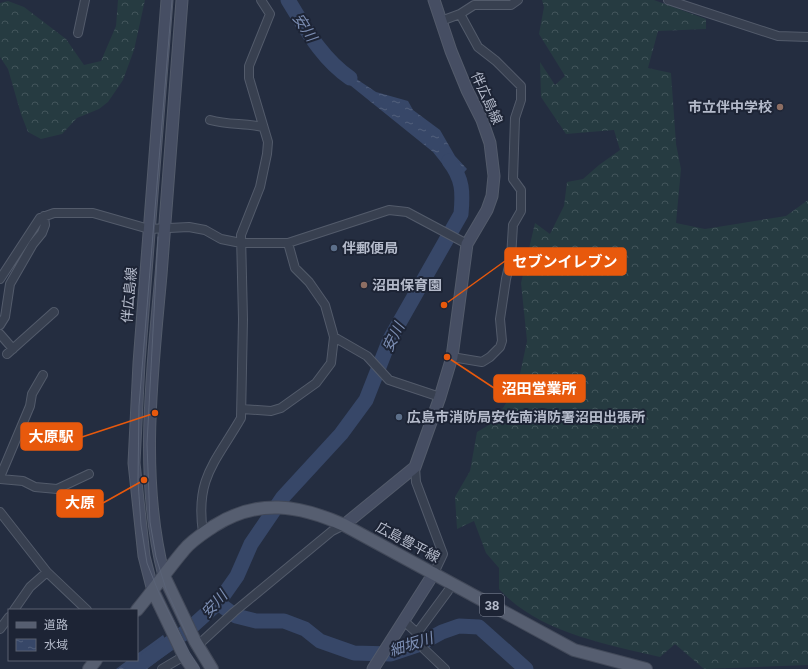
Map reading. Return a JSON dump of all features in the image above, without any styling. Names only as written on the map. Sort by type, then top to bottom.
[{"type":"main road","name":"伴広島線","points":[[153,591],[144,556],[139,522],[134,463],[139,363],[167,0]]},
{"type":"main road","points":[[182,0],[153,362],[150,467],[156,540],[164,576],[182,617],[196,644],[212,669]]},
{"type":"main road","name":"伴広島線","points":[[415,467],[440,397],[452,357],[465,242],[487,210],[492,196],[494,176],[490,143],[482,120],[467,90],[451,51],[434,0]]},
{"type":"main road","points":[[139,363],[153,362]]},
{"type":"main road","points":[[344,525],[415,467]]},
{"type":"main road","name":"広島豊平線","points":[[138,609],[185,549],[203,533],[242,511],[257,508],[293,508],[319,514],[344,525],[574,650],[646,669]]},
{"type":"main road","points":[[375,666],[434,573]]},
{"type":"main road","points":[[153,591],[169,626],[192,669]]},
{"type":"main road","points":[[88,669],[95,661]]},
{"type":"street","points":[[78,33],[85,0]]},
{"type":"street","points":[[203,533],[200,514],[203,486],[207,473],[241,418],[242,409],[241,353],[243,319],[241,235],[260,186],[268,154],[268,142],[249,78],[249,66],[270,14],[261,0]]},
{"type":"street","points":[[441,21],[460,14],[474,6],[511,4],[518,0]]},
{"type":"street","points":[[668,0],[778,36],[808,37]]},
{"type":"street","points":[[452,357],[482,362],[490,357],[500,347],[502,341],[500,319],[511,258],[513,225],[521,211],[521,190],[512,179],[515,118],[521,100],[521,86],[496,61],[478,47],[460,14]]},
{"type":"street","points":[[210,120],[236,125],[251,124],[263,127]]},
{"type":"street","points":[[0,279],[40,218],[54,213],[93,213],[149,229],[189,227],[205,230],[221,239],[241,243],[288,243],[389,210],[407,212],[465,242]]},
{"type":"street","points":[[0,325],[5,317],[10,284],[33,244],[42,233],[45,225],[44,216]]},
{"type":"street","points":[[242,409],[271,411],[281,408],[316,383],[331,363],[334,337],[325,305],[309,282],[295,268],[288,243]]},
{"type":"street","points":[[0,334],[10,352],[54,312]]},
{"type":"street","points":[[334,337],[367,356],[389,380],[440,397]]},
{"type":"street","points":[[43,375],[32,394],[0,478],[23,481],[35,487],[57,489],[89,474]]},
{"type":"street","points":[[415,467],[416,482],[443,554],[434,573]]},
{"type":"street","points":[[0,512],[47,572],[86,609]]},
{"type":"street","points":[[196,644],[332,532],[344,525]]},
{"type":"street","points":[[15,609],[30,587],[47,572]]},
{"type":"street","points":[[417,635],[448,591]]},
{"type":"street","points":[[0,629],[8,618]]},
{"type":"street","points":[[404,621],[417,635],[424,650],[445,669]]},
{"type":"street","points":[[162,669],[183,654]]},
{"type":"green space","points":[[118,0],[145,0],[134,50],[123,80],[108,102],[99,109],[77,118],[62,134],[41,139],[28,132],[21,114],[8,69],[0,57],[0,3],[8,1],[24,7],[66,39],[84,65],[101,61],[116,26]]},
{"type":"green space","points":[[542,0],[654,0],[706,19],[706,29],[658,31],[648,68],[671,73],[676,144],[681,169],[676,223],[705,229],[786,216],[808,200],[808,665],[704,669],[675,644],[660,657],[595,641],[553,626],[533,616],[515,604],[499,589],[499,568],[486,553],[474,521],[457,529],[455,497],[470,471],[477,432],[494,422],[508,400],[520,374],[527,341],[521,283],[535,223],[550,234],[564,206],[567,182],[583,179],[620,150],[614,130],[566,134],[541,97],[540,62],[555,85],[565,76],[539,34],[544,7]]},
{"type":"water","points":[[336,63],[349,74],[376,92],[408,101],[413,110],[440,130],[455,156],[467,169],[456,181],[433,152],[330,69]]},
{"type":"water","points":[[163,635],[171,651],[147,669],[116,669],[127,661],[138,661],[138,653]]},
{"type":"waterway","name":"安川","points":[[288,0],[322,52],[350,78]]},
{"type":"waterway","name":"安川","points":[[133,669],[187,631],[218,603],[237,576],[251,544],[283,497],[341,434],[366,400],[390,339],[461,214],[461,186],[457,174],[449,161]]},
{"type":"waterway","name":"細坂川","points":[[218,603],[236,616],[256,621],[284,621],[305,629],[320,641],[354,653],[391,654],[418,645],[442,632],[459,626],[479,627],[526,669]]},
{"type":"tram line","points":[[172,0],[139,406],[138,481],[141,525],[147,563],[159,593],[189,652],[200,669]]},
{"type":"tram line","points":[[158,237],[147,444],[150,522],[156,557],[166,589],[187,635]]},
{"type":"place","name":"市立伴中学校","points":[[780,107]]},
{"type":"place","name":"伴郵便局","points":[[334,248]]},
{"type":"place","name":"沼田保育園","points":[[364,285]]},
{"type":"place","name":"セブンイレブン","points":[[444,305]]},
{"type":"place","name":"沼田営業所","points":[[447,357]]},
{"type":"place","name":"大原駅","points":[[155,413]]},
{"type":"place","name":"広島市消防局安佐南消防署沼田出張所","points":[[399,417]]},
{"type":"place","name":"大原","points":[[144,480]]}]
